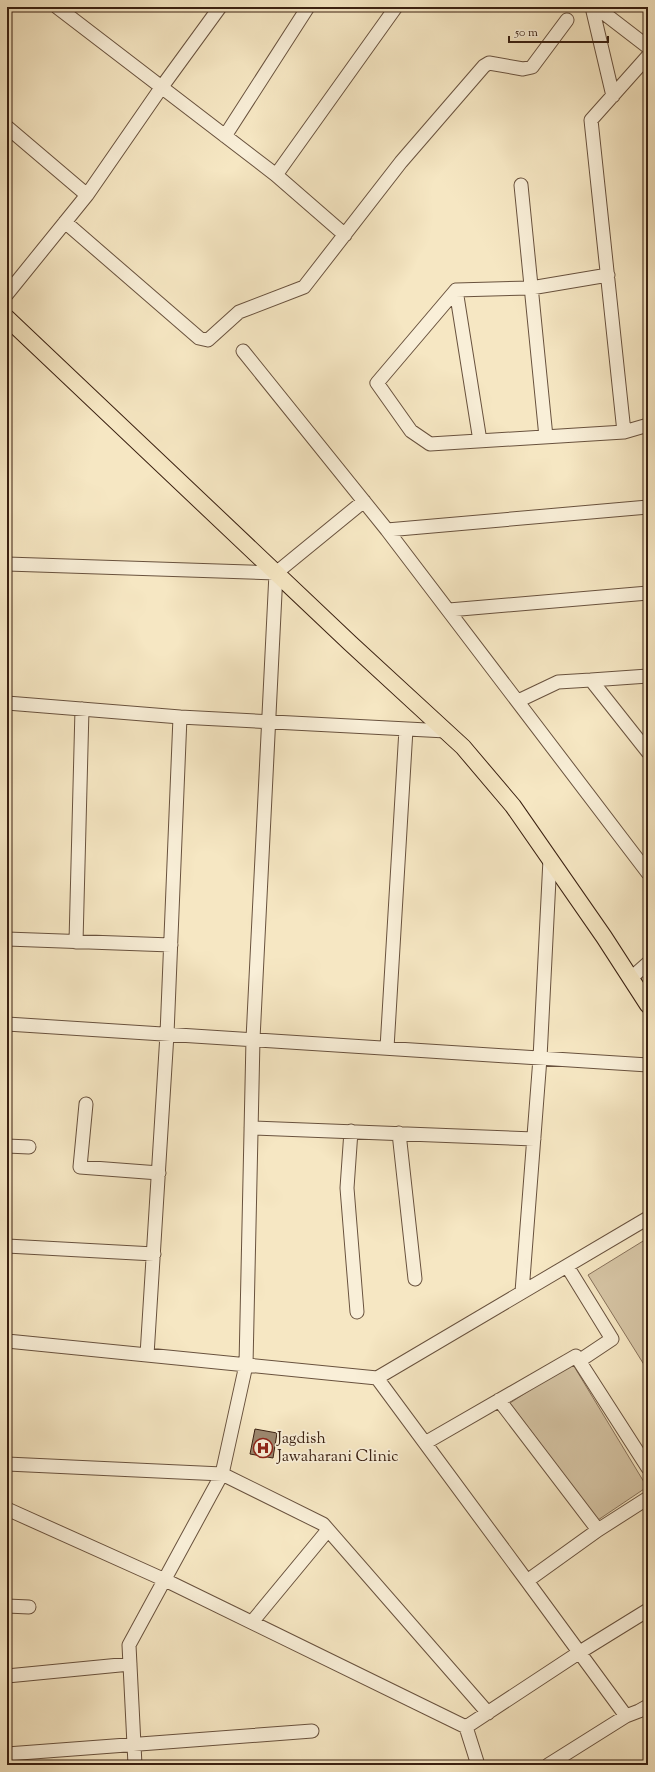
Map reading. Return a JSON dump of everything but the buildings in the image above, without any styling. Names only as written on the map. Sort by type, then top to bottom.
[{"type":"main road","points":[[7,318],[276,573],[463,747],[513,806],[648,1005]]},
{"type":"street","points":[[57,7],[276,176],[345,235]]},
{"type":"street","points":[[7,294],[87,195],[161,88],[220,7]]},
{"type":"street","points":[[225,136],[308,7]]},
{"type":"street","points":[[276,176],[396,7]]},
{"type":"street","points":[[592,7],[613,96]]},
{"type":"street","points":[[596,7],[648,47]]},
{"type":"street","points":[[65,222],[199,338],[208,340],[239,312],[304,287],[401,162],[484,66],[489,63],[523,69],[532,67],[567,20]]},
{"type":"street","points":[[624,432],[591,120],[648,56]]},
{"type":"street","points":[[7,128],[87,195]]},
{"type":"street","points":[[522,185],[546,437]]},
{"type":"street","points":[[608,274],[531,288],[456,290],[377,383],[411,431],[430,444],[624,432],[648,425]]},
{"type":"street","points":[[456,290],[480,441]]},
{"type":"street","points":[[244,351],[449,610],[648,873]]},
{"type":"street","points":[[7,564],[276,573],[364,501]]},
{"type":"street","points":[[387,530],[648,507]]},
{"type":"street","points":[[135,1765],[129,1645],[222,1474],[246,1365],[254,1039],[276,573]]},
{"type":"street","points":[[449,610],[648,593]]},
{"type":"street","points":[[518,701],[558,682],[648,676]]},
{"type":"street","points":[[591,680],[648,752]]},
{"type":"street","points":[[7,703],[180,717],[446,731]]},
{"type":"street","points":[[76,942],[82,709]]},
{"type":"street","points":[[147,1355],[167,1034],[180,717]]},
{"type":"street","points":[[387,1048],[406,729]]},
{"type":"street","points":[[522,1292],[540,1058],[550,859]]},
{"type":"street","points":[[7,939],[171,945]]},
{"type":"street","points":[[630,978],[648,963]]},
{"type":"street","points":[[7,1024],[648,1065]]},
{"type":"street","points":[[86,1104],[80,1166],[159,1172]]},
{"type":"street","points":[[252,1128],[534,1139]]},
{"type":"street","points":[[351,1131],[348,1188],[356,1312]]},
{"type":"street","points":[[399,1133],[415,1279]]},
{"type":"street","points":[[7,1146],[29,1147]]},
{"type":"street","points":[[7,1341],[377,1378],[648,1218]]},
{"type":"street","points":[[7,1246],[154,1254]]},
{"type":"street","points":[[567,1266],[612,1339],[579,1361]]},
{"type":"street","points":[[425,1443],[576,1356],[648,1468]]},
{"type":"street","points":[[377,1378],[626,1716]]},
{"type":"street","points":[[499,1400],[598,1530]]},
{"type":"street","points":[[7,1464],[222,1474],[323,1524],[488,1713]]},
{"type":"street","points":[[527,1581],[598,1530],[648,1498]]},
{"type":"street","points":[[7,1509],[165,1580],[466,1727],[478,1765]]},
{"type":"street","points":[[252,1622],[328,1530]]},
{"type":"street","points":[[7,1606],[29,1607]]},
{"type":"street","points":[[466,1727],[580,1652],[648,1610]]},
{"type":"street","points":[[7,1676],[130,1664]]},
{"type":"street","points":[[548,1765],[626,1716],[639,1712],[648,1706]]},
{"type":"street","points":[[7,1754],[312,1732]]},
{"type":"path","points":[[641,1765],[648,1761]]},
{"type":"shaded area","points":[[648,1238],[648,1371],[588,1275]]},
{"type":"shaded area","points":[[572,1363],[647,1487],[598,1520],[510,1403]]},
{"type":"place","name":"Jagdish Jawaharani Clinic","points":[[263,1448]]}]
